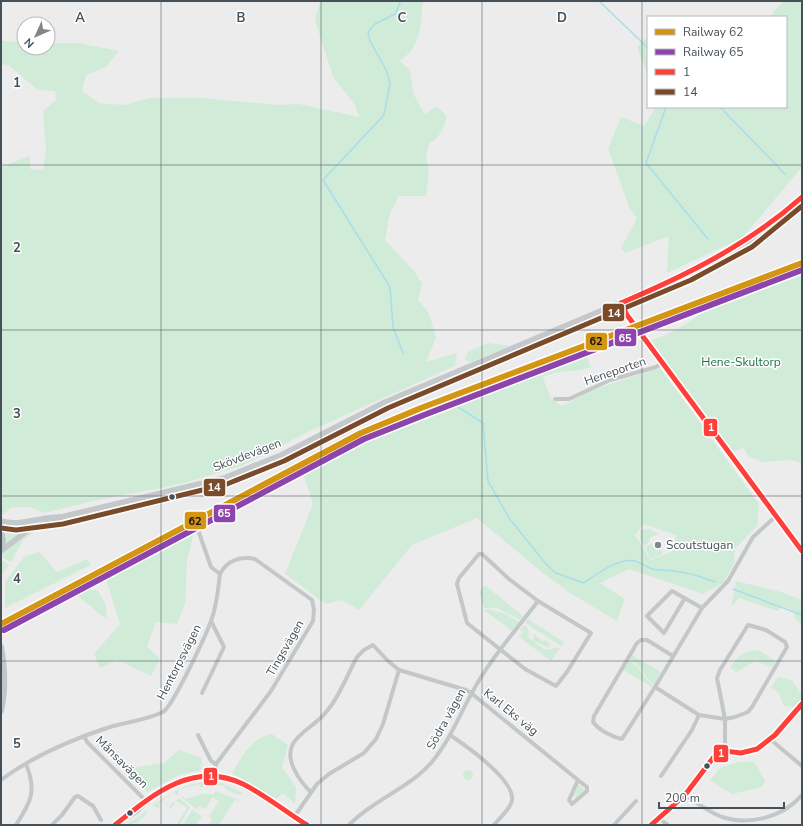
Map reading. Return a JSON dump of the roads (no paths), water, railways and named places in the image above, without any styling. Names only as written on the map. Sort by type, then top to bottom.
[{"type":"main road","name":"Skövdevägen","points":[[61,517],[224,478],[281,455],[385,402],[715,260],[770,224],[802,196]]},
{"type":"main road","points":[[1,521],[18,524],[51,516],[61,517]]},
{"type":"main road","points":[[1,550],[27,530],[61,517]]},
{"type":"main road","points":[[1,531],[3,540],[1,550]]},
{"type":"main road","points":[[1,647],[5,666],[6,688],[1,711]]},
{"type":"street","points":[[620,302],[632,322]]},
{"type":"street","name":"Heneporten","points":[[555,399],[569,399],[610,380],[656,368],[663,363],[637,328]]},
{"type":"street","points":[[663,363],[802,551]]},
{"type":"street","points":[[220,574],[214,571],[211,567],[196,524],[248,503],[270,488],[296,474],[407,420]]},
{"type":"street","points":[[673,656],[647,640],[641,640],[637,643],[594,716],[593,722],[596,726],[616,738],[622,739],[655,687],[702,608],[728,581],[753,537],[776,516]]},
{"type":"street","points":[[482,554],[538,601],[591,633],[567,672],[556,686],[530,672],[467,623],[457,584],[459,578],[476,556],[482,554]]},
{"type":"street","name":"Tingsvägen","points":[[214,775],[216,764],[285,670],[313,621],[314,610],[312,600],[305,593],[255,558],[246,556],[235,560],[227,565],[220,574]]},
{"type":"street","name":"Hentorpsvägen","points":[[1,780],[26,764],[84,736],[165,710],[175,695],[211,621],[220,574]]},
{"type":"street","points":[[685,598],[664,633],[647,616],[672,590],[702,608]]},
{"type":"street","name":"Södra vägen","points":[[349,825],[357,816],[422,773],[437,756],[450,735],[471,693],[538,601]]},
{"type":"street","points":[[202,693],[224,646],[211,621]]},
{"type":"street","points":[[655,687],[699,715],[725,719],[743,715],[752,707],[787,647],[785,642],[776,636],[748,625],[717,678],[725,719],[725,751]]},
{"type":"street","points":[[294,816],[311,792],[329,774],[364,753],[376,739],[383,724],[399,670],[388,661],[373,644],[357,657],[327,712],[295,739],[291,750],[291,762],[305,787],[311,792]]},
{"type":"street","name":"Karl Eks väg","points":[[399,670],[466,690],[471,693],[587,787],[587,791],[572,804],[568,800],[578,780]]},
{"type":"street","points":[[651,825],[660,819],[685,795],[713,758],[725,751],[751,752],[770,739],[800,710],[802,704]]},
{"type":"street","points":[[661,776],[692,730],[699,715]]},
{"type":"street","points":[[198,735],[211,760],[216,764]]},
{"type":"street","points":[[450,735],[465,744],[485,761],[502,780],[511,793],[511,803],[494,825]]},
{"type":"street","name":"Månsavägen","points":[[84,736],[87,742],[147,802]]},
{"type":"street","points":[[770,739],[802,766]]},
{"type":"street","points":[[16,825],[27,808],[32,793],[30,774],[26,764]]},
{"type":"street","points":[[115,825],[136,812],[141,806],[177,782],[191,777],[214,775],[243,784],[308,825]]},
{"type":"street","points":[[685,795],[714,813],[727,818],[744,821],[760,819],[777,814],[802,796]]},
{"type":"street","points":[[52,825],[62,816],[75,797],[78,796],[92,806],[101,820]]},
{"type":"street","points":[[614,825],[636,801]]},
{"type":"street","points":[[660,819],[668,825]]},
{"type":"waterway","points":[[401,1],[395,14],[375,24],[368,32],[370,41],[386,70],[390,83],[384,115],[323,180],[390,287],[393,327],[403,353]]},
{"type":"waterway","points":[[599,1],[647,47]]},
{"type":"waterway","points":[[666,108],[646,163],[708,239]]},
{"type":"waterway","points":[[721,108],[785,174]]},
{"type":"waterway","points":[[458,407],[483,423],[488,481],[509,518],[546,564],[556,573],[584,583],[608,567],[622,561],[629,560],[635,561],[655,570],[687,573],[715,582]]},
{"type":"waterway","points":[[733,589],[802,615]]},
{"type":"rail line","name":"62","points":[[1,624],[361,433],[421,408],[802,263]]},
{"type":"rail line","name":"65","points":[[4,630],[364,439],[802,270]]},
{"type":"place","name":"Scoutstugan","points":[[658,545]]},
{"type":"park label","name":"Hene-Skultorp","points":[[741,362]]}]
